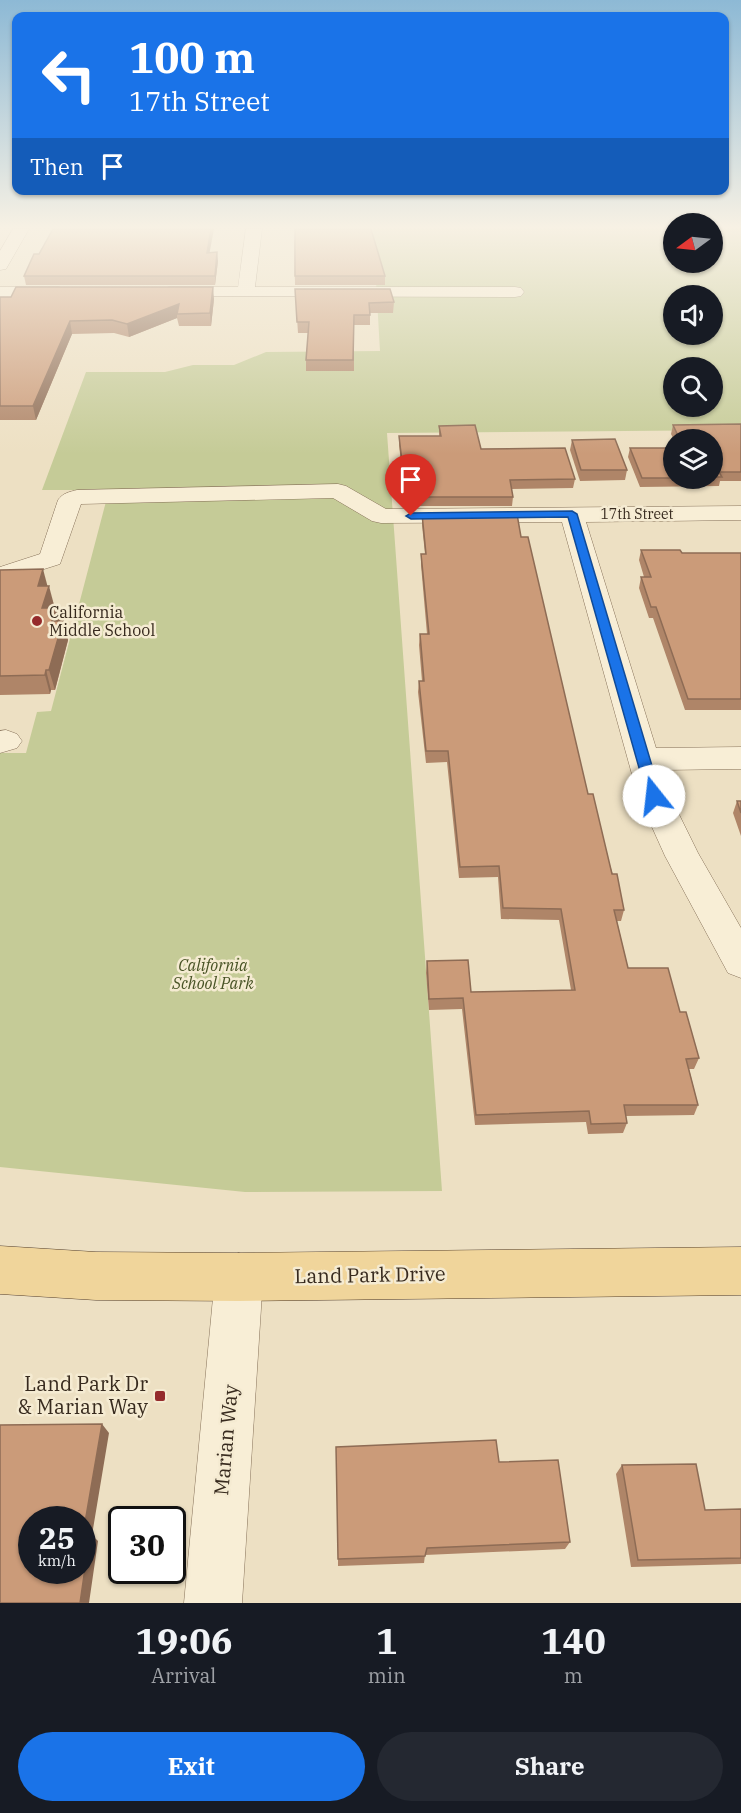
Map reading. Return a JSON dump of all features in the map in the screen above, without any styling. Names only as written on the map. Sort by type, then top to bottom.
[{"type":"main road","name":"Land Park Drive","points":[[0,1270],[96,1276],[239,1277],[741,1271]]},
{"type":"street","name":"17th Street","points":[[0,574],[51,559],[70,500],[77,497],[338,491],[377,516],[741,513]]},
{"type":"street","points":[[572,514],[663,818],[741,962]]},
{"type":"street","points":[[644,759],[741,758]]},
{"type":"street","name":"Marian Way","points":[[213,1603],[239,1277]]},
{"type":"green space","name":"California School Park","points":[[377,304],[663,304],[663,345],[723,345],[723,304],[741,304],[741,430],[387,433],[442,1191],[245,1192],[0,1167],[0,753],[26,753],[37,712],[51,711],[109,490],[42,490],[86,372],[165,372],[193,365],[234,365],[266,352],[380,351]]},
{"type":"building","points":[[0,304],[211,304],[210,313],[177,314],[179,304],[127,324],[112,320],[70,321],[33,406],[0,406]]},
{"type":"building","points":[[296,304],[369,304],[370,315],[354,315],[353,360],[306,360],[309,322],[297,322]]},
{"type":"building","points":[[741,424],[741,472],[723,472],[723,429],[675,429],[673,425]]},
{"type":"building","points":[[475,425],[481,449],[565,448],[575,479],[510,480],[513,497],[421,497],[419,479],[404,479],[399,436],[441,436],[439,426]]},
{"type":"building","points":[[615,439],[627,470],[581,470],[572,440]]},
{"type":"building","points":[[630,448],[663,448],[663,478],[642,478]]},
{"type":"building","points":[[422,514],[517,514],[521,537],[528,537],[588,794],[593,794],[612,874],[617,874],[624,910],[614,910],[628,968],[668,968],[680,1012],[686,1012],[699,1058],[686,1059],[698,1105],[624,1105],[627,1123],[591,1124],[589,1111],[476,1115],[463,998],[429,999],[427,961],[468,960],[471,992],[575,990],[561,909],[503,908],[499,866],[460,867],[448,751],[426,751],[419,681],[424,681],[420,634],[429,634],[421,554],[426,554]]},
{"type":"building","points":[[641,550],[741,553],[741,699],[688,699],[656,607],[651,607],[641,577],[651,577]]},
{"type":"building","points":[[43,569],[38,586],[49,586],[42,608],[56,608],[52,621],[63,621],[49,670],[46,670],[45,675],[0,676],[0,570]]},
{"type":"building","points":[[737,801],[741,801],[741,813]]},
{"type":"building","points":[[102,1424],[88,1506],[18,1506],[18,1584],[83,1584],[80,1603],[0,1603],[0,1425]]},
{"type":"building","points":[[496,1440],[499,1462],[558,1460],[570,1542],[427,1548],[425,1556],[338,1559],[336,1447]]},
{"type":"building","points":[[696,1464],[705,1510],[741,1509],[741,1558],[638,1560],[622,1465]]},
{"type":"place","name":"California Middle School","points":[[37,621]]},
{"type":"place","name":"Land Park Dr & Marian Way","points":[[160,1396]]},
{"type":"route","points":[[411,516],[572,514],[654,796]]}]
